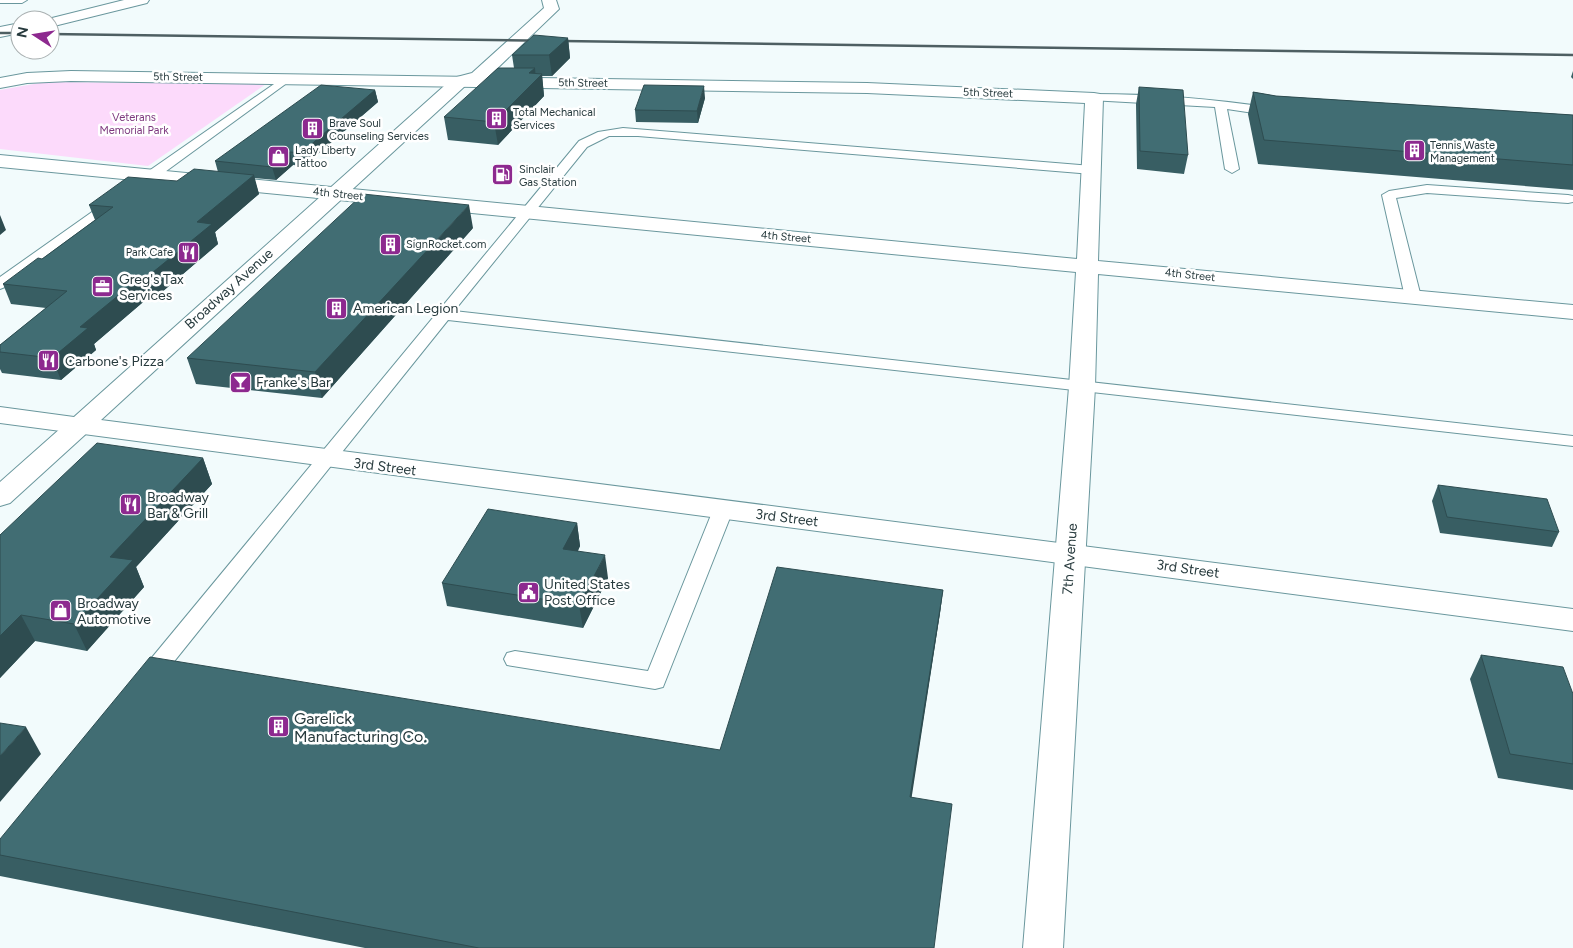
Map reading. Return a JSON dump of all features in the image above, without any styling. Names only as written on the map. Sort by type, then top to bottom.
[{"type":"street","points":[[60,20],[142,0]]},
{"type":"street","name":"Broadway Avenue","points":[[0,497],[334,194],[463,73],[478,77],[552,8],[549,1],[530,7]]},
{"type":"street","name":"5th Street","points":[[0,83],[27,78],[72,76],[287,78],[463,73],[1094,98]]},
{"type":"street","points":[[1092,170],[1094,98]]},
{"type":"street","name":"4th Street","points":[[0,161],[1573,312]]},
{"type":"street","name":"7th Avenue","points":[[1044,948],[1082,387],[1092,170]]},
{"type":"street","name":"3rd Street","points":[[0,415],[328,460],[1070,553],[1573,620]]},
{"type":"lane","points":[[0,0],[22,0]]},
{"type":"lane","points":[[0,284],[287,78]]},
{"type":"lane","points":[[1094,98],[1130,98],[1220,104],[1281,112]]},
{"type":"lane","points":[[1220,104],[1232,169]]},
{"type":"lane","points":[[138,690],[328,460],[583,144],[600,134],[638,132],[1092,170]]},
{"type":"lane","points":[[1413,297],[1389,195],[1427,189],[1568,199]]},
{"type":"lane","points":[[445,314],[1573,441]]},
{"type":"lane","points":[[515,659],[655,681],[724,510]]},
{"type":"green space","name":"Veterans Memorial Park","points":[[45,82],[266,84],[148,166],[0,149],[0,90]]},
{"type":"building","points":[[534,35],[568,38],[549,55],[512,55]]},
{"type":"building","points":[[498,68],[535,68],[529,73],[542,74],[494,122],[444,117]]},
{"type":"building","points":[[321,85],[375,90],[301,153],[290,152],[272,167],[215,161]]},
{"type":"building","points":[[644,85],[704,86],[697,111],[635,110]]},
{"type":"building","points":[[1139,87],[1183,90],[1188,155],[1140,151]]},
{"type":"building","points":[[1253,92],[1276,96],[1573,115],[1573,165],[1264,140]]},
{"type":"building","points":[[194,169],[254,175],[197,222],[212,224],[147,277],[142,276],[80,327],[88,328],[52,358],[0,352],[0,345],[67,291],[3,284],[38,258],[42,259],[113,207],[89,205],[128,177],[177,181]]},
{"type":"building","points":[[363,194],[469,205],[315,372],[187,358]]},
{"type":"building","points":[[97,443],[203,458],[110,557],[133,560],[74,624],[21,615],[0,636],[0,535]]},
{"type":"building","points":[[1438,485],[1547,499],[1559,532],[1447,517]]},
{"type":"building","name":"United States Post Office","points":[[488,509],[577,523],[563,549],[605,555],[579,605],[442,583]]},
{"type":"building","name":"Garelick Manufacturing Co.","points":[[777,567],[943,590],[910,797],[952,804],[934,948],[479,948],[0,855],[0,839],[150,657],[720,750]]},
{"type":"building","points":[[1481,655],[1563,667],[1573,694],[1573,764],[1510,754]]},
{"type":"building","points":[[0,723],[26,727],[0,756]]},
{"type":"railway","points":[[0,33],[10,33]]},
{"type":"railway","points":[[60,34],[1573,55]]},
{"type":"place","name":"Total Mechanical Services","points":[[497,118]]},
{"type":"place","name":"Brave Soul Counseling Services","points":[[313,129]]},
{"type":"place","name":"Tennis Waste Management","points":[[1414,151]]},
{"type":"place","name":"Lady Liberty Tattoo","points":[[279,156]]},
{"type":"place","name":"Sinclair Gas Station","points":[[503,175]]},
{"type":"place","name":"SignRocket.com","points":[[390,244]]},
{"type":"place","name":"Park Cafe","points":[[189,252]]},
{"type":"place","name":"Greg's Tax Services","points":[[103,287]]},
{"type":"place","name":"American Legion","points":[[337,308]]},
{"type":"place","name":"Carbone's Pizza","points":[[49,361]]},
{"type":"place","name":"Franke's Bar","points":[[240,382]]},
{"type":"place","name":"Broadway Bar & Grill","points":[[131,505]]},
{"type":"place","name":"United States Post Office","points":[[528,592]]},
{"type":"place","name":"Broadway Automotive","points":[[61,611]]},
{"type":"place","name":"Garelick Manufacturing Co.","points":[[278,727]]}]
